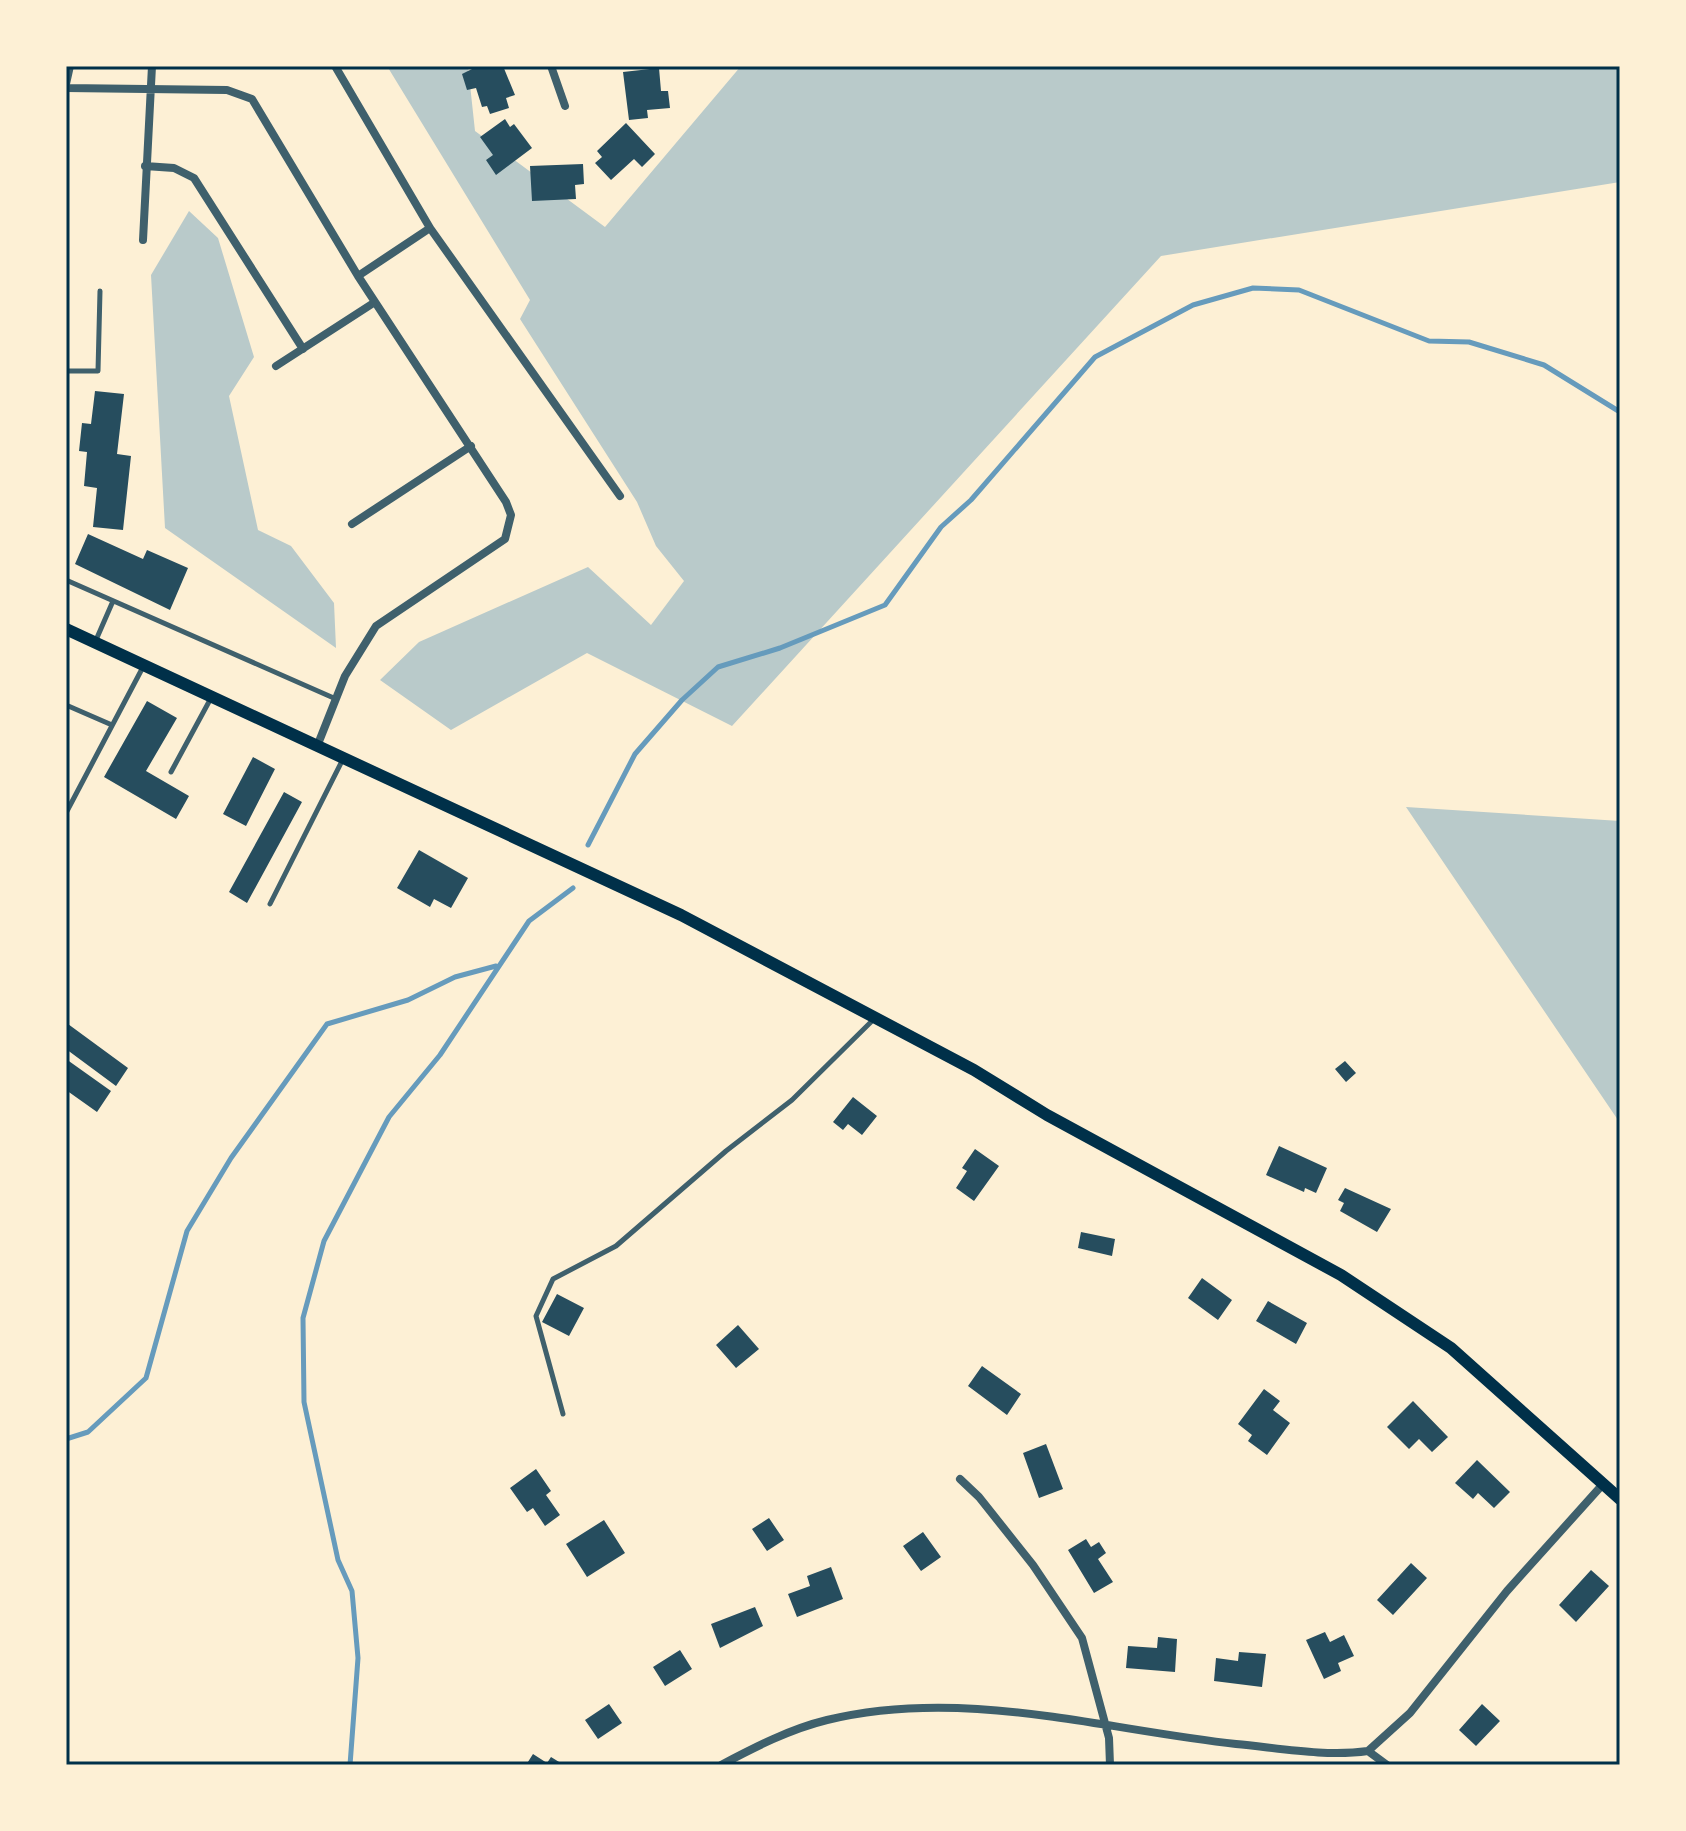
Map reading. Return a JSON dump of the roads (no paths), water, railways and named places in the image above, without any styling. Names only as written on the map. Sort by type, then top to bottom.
[{"type":"main road","points":[[66,629],[681,915],[875,1018],[1341,1275],[1412,1320],[1505,1393],[1620,1499]]},
{"type":"street","points":[[70,66],[66,86],[227,90],[252,99],[358,276],[471,446],[511,515],[505,539],[376,626],[336,699],[318,744]]},
{"type":"street","points":[[143,240],[152,66]]},
{"type":"street","points":[[335,66],[430,228],[620,496]]},
{"type":"street","points":[[551,66],[565,106]]},
{"type":"street","points":[[145,166],[174,168],[194,178],[303,349]]},
{"type":"street","points":[[358,276],[430,228]]},
{"type":"street","points":[[276,366],[375,302]]},
{"type":"street","points":[[352,524],[471,446]]},
{"type":"street","points":[[960,1479],[979,1497],[1033,1565],[1082,1638],[1106,1725],[1110,1765]]},
{"type":"street","points":[[1368,1751],[1410,1713],[1507,1591],[1604,1483]]},
{"type":"street","points":[[721,1765],[776,1738],[825,1721],[871,1712],[925,1707],[987,1710],[1175,1737],[1297,1750],[1368,1751],[1387,1765]]},
{"type":"lane","points":[[66,371],[98,371],[100,291]]},
{"type":"lane","points":[[66,580],[336,699]]},
{"type":"lane","points":[[95,643],[113,601]]},
{"type":"lane","points":[[66,813],[144,666]]},
{"type":"lane","points":[[171,772],[211,697]]},
{"type":"lane","points":[[66,705],[112,725]]},
{"type":"lane","points":[[270,904],[344,756]]},
{"type":"lane","points":[[563,1414],[536,1316],[553,1279],[616,1246],[703,1170],[792,1100],[875,1018]]},
{"type":"waterway","points":[[588,845],[635,754],[682,700],[718,667],[780,648],[885,605],[941,527],[971,500],[1095,357],[1193,305],[1253,288],[1299,290],[1429,341],[1469,342],[1544,365],[1620,412]]},
{"type":"waterway","points":[[350,1765],[358,1658],[352,1591],[338,1560],[304,1402],[303,1318],[324,1241],[389,1117],[440,1055],[529,921],[573,888]]},
{"type":"waterway","points":[[66,1439],[88,1432],[146,1378],[187,1231],[231,1158],[327,1024],[408,1000],[455,977],[496,966]]}]
